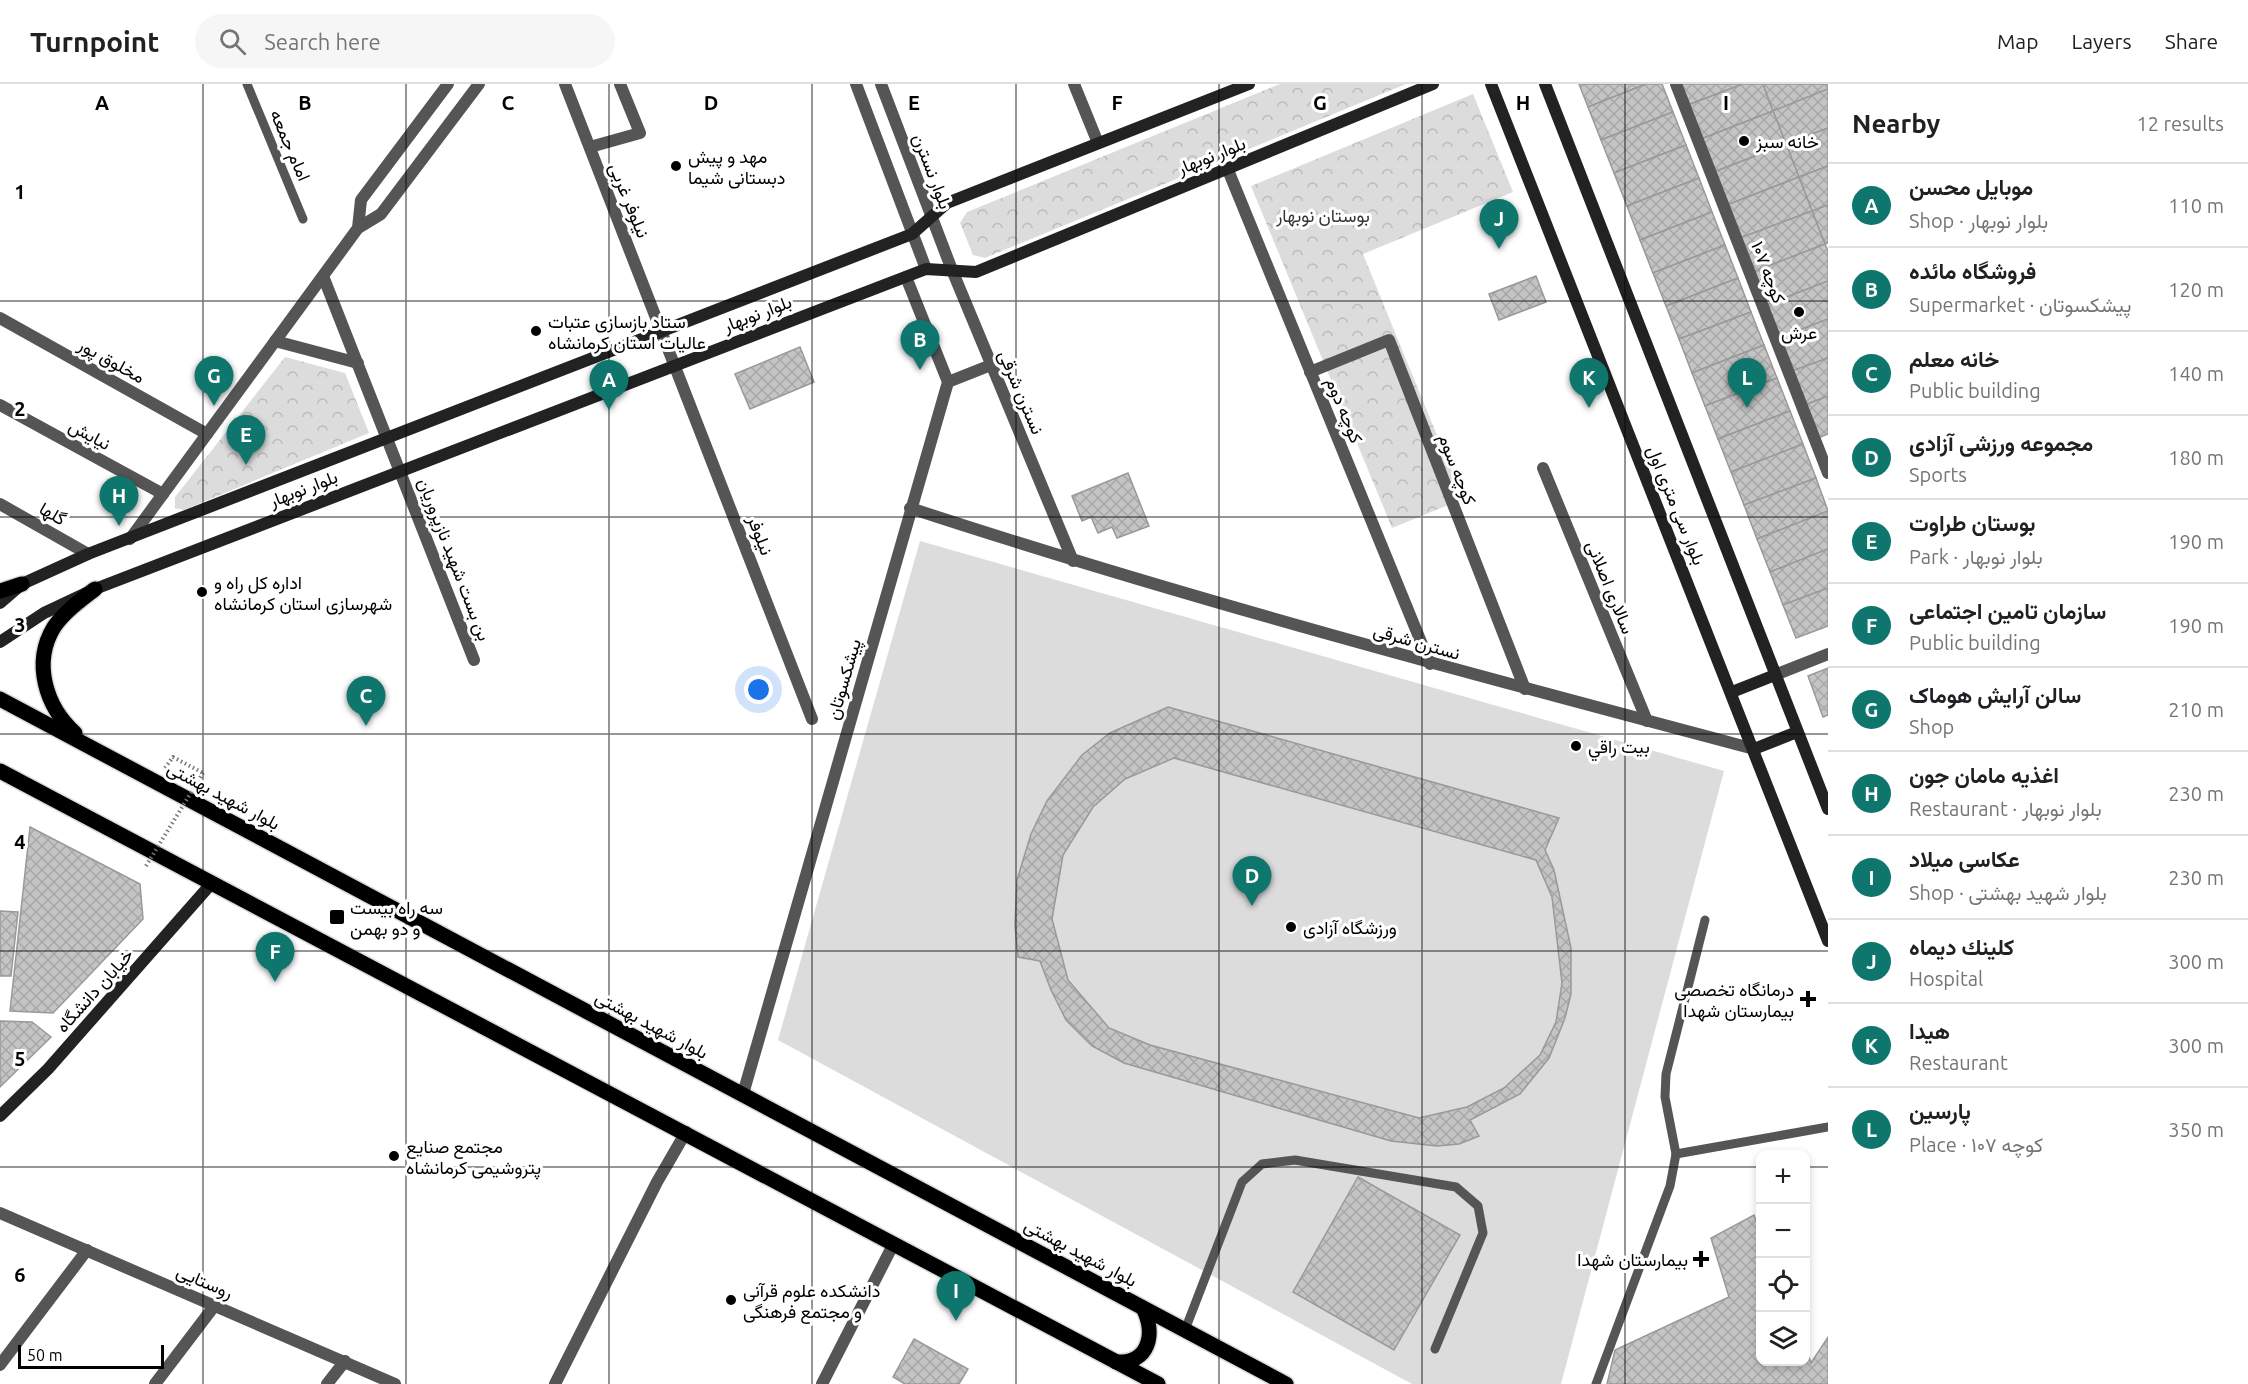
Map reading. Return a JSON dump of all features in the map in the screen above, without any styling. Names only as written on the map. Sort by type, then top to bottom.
[{"type":"main road","name":"بلوار نوبهار","points":[[0,603],[22,584],[88,554],[912,234],[947,203],[1228,88],[1249,84]]},
{"type":"main road","name":"بلوار نوبهار","points":[[0,642],[24,624],[95,589],[927,269],[976,272],[1433,84]]},
{"type":"main road","name":"بلوار سی متری اول","points":[[1491,84],[1828,941]]},
{"type":"main road","name":"بلوار سی متری اول","points":[[1545,84],[1828,809]]},
{"type":"main road","points":[[0,591],[22,584]]},
{"type":"main road","points":[[94,747],[74,731],[54,709],[46,690],[44,663],[45,650],[54,627],[95,589]]},
{"type":"main road","points":[[1732,692],[1775,675]]},
{"type":"main road","name":"بلوار شهید بهشتی","points":[[0,699],[94,747],[1282,1382]]},
{"type":"main road","points":[[1754,749],[1797,732]]},
{"type":"main road","points":[[0,764],[20,784]]},
{"type":"main road","points":[[0,771],[20,784],[686,1132],[1158,1384]]},
{"type":"main road","name":"خیابان دانشگاه","points":[[0,1116],[48,1069],[212,884]]},
{"type":"main road","points":[[1116,1362],[1136,1359],[1147,1349],[1150,1330],[1143,1308]]},
{"type":"main road","points":[[1260,1384],[1267,1380],[1282,1382]]},
{"type":"street","points":[[358,228],[361,200],[448,84]]},
{"type":"street","points":[[130,539],[358,228],[381,214],[479,84]]},
{"type":"street","name":"نیلوفر غربی","points":[[565,84],[675,365]]},
{"type":"street","points":[[590,147],[640,133],[620,84]]},
{"type":"street","points":[[856,84],[927,269]]},
{"type":"street","name":"بلوار نسترن","points":[[882,84],[952,270]]},
{"type":"street","points":[[1074,84],[1098,143]]},
{"type":"street","name":"کوچه ۱۰۷","points":[[1676,84],[1828,473]]},
{"type":"street","name":"کوچه دوم","points":[[1228,170],[1430,664]]},
{"type":"street","name":"نسترن شرقی","points":[[952,270],[1073,561]]},
{"type":"street","name":"بن بست شهید نازپروریان","points":[[323,276],[474,660]]},
{"type":"street","points":[[906,277],[948,382],[991,365]]},
{"type":"street","name":"مخلوق پور","points":[[0,318],[207,434]]},
{"type":"street","name":"کوچه سوم","points":[[1311,372],[1389,340],[1525,689]]},
{"type":"street","points":[[275,341],[358,363]]},
{"type":"street","name":"نیلوفر","points":[[675,365],[812,719]]},
{"type":"street","name":"پیشکسوتان","points":[[743,1094],[948,382]]},
{"type":"street","name":"نیایش","points":[[0,405],[163,494]]},
{"type":"street","name":"سالاری اصلانی","points":[[1543,468],[1647,721]]},
{"type":"street","name":"گلها","points":[[0,504],[88,554]]},
{"type":"street","name":"نسترن شرقی","points":[[910,508],[1073,561],[1430,664],[1754,749]]},
{"type":"street","points":[[1775,675],[1828,654]]},
{"type":"street","points":[[555,1384],[657,1182],[686,1132]]},
{"type":"street","name":"روستایی","points":[[0,1213],[395,1384]]},
{"type":"street","points":[[822,1384],[894,1244]]},
{"type":"street","points":[[0,1365],[87,1250]]},
{"type":"street","points":[[155,1384],[214,1305]]},
{"type":"street","points":[[327,1384],[345,1361]]},
{"type":"lane","name":"امام جمعه","points":[[247,84],[303,219]]},
{"type":"lane","points":[[1596,1384],[1670,1186],[1676,1154],[1665,1097],[1666,1074],[1705,920]]},
{"type":"lane","points":[[1676,1154],[1828,1127]]},
{"type":"lane","points":[[1185,1330],[1242,1182],[1262,1164],[1294,1160],[1456,1187],[1478,1206],[1483,1233],[1435,1349]]},
{"type":"path","points":[[146,866],[203,773],[173,757]]},
{"type":"green space","points":[[1280,84],[1406,84],[985,258],[973,255],[960,223],[967,212]]},
{"type":"green space","name":"بوستان نوبهار","points":[[1473,94],[1513,192],[1363,254],[1463,499],[1392,528],[1251,186]]},
{"type":"green space","points":[[285,357],[345,373],[369,433],[184,510],[175,508],[175,497]]},
{"type":"green space","points":[[920,541],[1724,771],[1561,1384],[1412,1384],[778,1040]]},
{"type":"building","points":[[1579,84],[1646,84],[1588,107]]},
{"type":"building","points":[[1646,84],[1662,84],[1673,112],[1601,140],[1588,107]]},
{"type":"building","points":[[1680,84],[1743,84],[1688,105]]},
{"type":"building","points":[[1743,84],[1763,84],[1773,111],[1701,139],[1688,105]]},
{"type":"building","points":[[1763,84],[1828,84],[1828,89],[1773,111]]},
{"type":"building","points":[[1828,89],[1828,128],[1786,144],[1773,111]]},
{"type":"building","name":"خانه سبز","points":[[1773,111],[1786,144],[1714,172],[1701,139]]},
{"type":"building","points":[[1673,112],[1686,145],[1614,173],[1601,140]]},
{"type":"building","points":[[1828,128],[1828,166],[1799,177],[1786,144]]},
{"type":"building","points":[[1786,144],[1799,177],[1727,205],[1714,172]]},
{"type":"building","points":[[1686,145],[1699,178],[1627,206],[1614,173]]},
{"type":"building","points":[[1828,166],[1828,205],[1812,211],[1799,177]]},
{"type":"building","points":[[1799,177],[1812,211],[1740,238],[1727,205]]},
{"type":"building","points":[[1699,178],[1712,212],[1640,240],[1627,206]]},
{"type":"building","points":[[1828,205],[1828,243],[1825,244],[1812,211]]},
{"type":"building","points":[[1812,211],[1825,244],[1753,272],[1740,238]]},
{"type":"building","points":[[1712,212],[1725,245],[1653,273],[1640,240]]},
{"type":"building","points":[[1825,244],[1828,251],[1828,281],[1766,305],[1753,272]]},
{"type":"building","points":[[1725,245],[1738,278],[1666,306],[1653,273]]},
{"type":"building","points":[[1536,276],[1546,302],[1499,320],[1489,294]]},
{"type":"building","points":[[1738,278],[1751,312],[1679,339],[1666,306]]},
{"type":"building","name":"عرش","points":[[1828,281],[1828,319],[1779,338],[1766,305]]},
{"type":"building","points":[[1751,312],[1764,345],[1692,373],[1679,339]]},
{"type":"building","points":[[1828,319],[1828,358],[1792,371],[1779,338]]},
{"type":"building","points":[[1764,345],[1777,378],[1705,406],[1692,373]]},
{"type":"building","points":[[800,347],[814,382],[750,409],[735,374]]},
{"type":"building","points":[[1828,358],[1828,396],[1805,405],[1792,371]]},
{"type":"building","points":[[1777,378],[1790,411],[1718,439],[1705,406]]},
{"type":"building","points":[[1828,396],[1828,434],[1818,438],[1805,405]]},
{"type":"building","points":[[1790,411],[1803,444],[1731,472],[1718,439]]},
{"type":"building","points":[[1803,444],[1816,478],[1744,505],[1731,472]]},
{"type":"building","points":[[1128,473],[1149,526],[1117,538],[1112,527],[1098,533],[1091,517],[1082,521],[1072,496]]},
{"type":"building","points":[[1816,478],[1828,511],[1757,539],[1744,505]]},
{"type":"building","points":[[1828,511],[1828,549],[1770,572],[1757,539]]},
{"type":"building","points":[[1828,549],[1828,588],[1783,605],[1770,572]]},
{"type":"building","points":[[1828,588],[1828,626],[1796,638],[1783,605]]},
{"type":"building","points":[[1828,668],[1828,715],[1823,717],[1808,676]]},
{"type":"building","points":[[1168,707],[1559,818],[1545,850],[1554,870],[1571,948],[1571,994],[1565,1018],[1549,1058],[1520,1094],[1470,1120],[1479,1136],[1459,1144],[1437,1146],[1391,1141],[1124,1063],[1092,1046],[1066,1020],[1040,961],[1018,957],[1015,926],[1017,880],[1031,834],[1047,801],[1082,755],[1110,733]],"holes":[[[1174,758],[1536,860],[1552,897],[1562,983],[1556,1022],[1540,1055],[1504,1088],[1467,1107],[1419,1118],[1150,1045],[1109,1028],[1068,980],[1052,919],[1063,855],[1093,807],[1125,779]]]},
{"type":"building","points":[[30,827],[140,884],[143,919],[53,1013],[10,1011]]},
{"type":"building","points":[[0,911],[18,912],[11,976],[0,976]]},
{"type":"building","points":[[0,1021],[32,1022],[51,1037],[0,1087]]},
{"type":"building","points":[[1358,1177],[1460,1235],[1394,1350],[1293,1292]]},
{"type":"building","points":[[1754,1215],[1756,1221],[1756,1366],[1810,1366],[1810,1360],[1811,1363],[1828,1337],[1828,1384],[1607,1384],[1615,1350],[1729,1297],[1711,1238]]},
{"type":"building","points":[[914,1339],[968,1369],[959,1384],[905,1384],[893,1377]]},
{"type":"place","name":"خانه سبز","points":[[1744,141]]},
{"type":"place","name":"مهد و پیش دبستانی شیما","points":[[676,166]]},
{"type":"place","name":"كلينك ديماه","points":[[1499,249]]},
{"type":"place","name":"عرش","points":[[1799,312]]},
{"type":"place","name":"ستاد بازسازی عتبات عالیات استان کرمانشاه","points":[[536,331]]},
{"type":"place","name":"فروشگاه مائده","points":[[920,370]]},
{"type":"place","name":"سالن آرایش هوماک","points":[[214,406]]},
{"type":"place","name":"هیدا","points":[[1589,408]]},
{"type":"place","name":"پارسین","points":[[1747,408]]},
{"type":"place","name":"موبایل محسن","points":[[609,410]]},
{"type":"place","name":"بوستان طراوت","points":[[246,465]]},
{"type":"place","name":"اغذیه مامان جون","points":[[119,526]]},
{"type":"place","name":"اداره کل راه و شهرسازی استان کرمانشاه","points":[[202,592]]},
{"type":"place","name":"خانه معلم","points":[[366,726]]},
{"type":"place","name":"بيت راقي","points":[[1576,746]]},
{"type":"place","name":"مجموعه ورزشی آزادی","points":[[1252,906]]},
{"type":"place","name":"سه راه بیست و دو بهمن","points":[[337,917]]},
{"type":"place","name":"ورزشگاه آزادی","points":[[1291,927]]},
{"type":"place","name":"سازمان تامین اجتماعی","points":[[275,982]]},
{"type":"place","name":"درمانگاه تخصصی بیمارستان شهدا","points":[[1808,999]]},
{"type":"place","name":"مجتمع صنایع پتروشیمی کرمانشاه","points":[[394,1156]]},
{"type":"place","name":"بیمارستان شهدا","points":[[1701,1259]]},
{"type":"place","name":"دانشکده علوم قرآنی و مجتمع فرهنگی","points":[[731,1300]]},
{"type":"place","name":"عکاسی میلاد","points":[[956,1321]]}]
